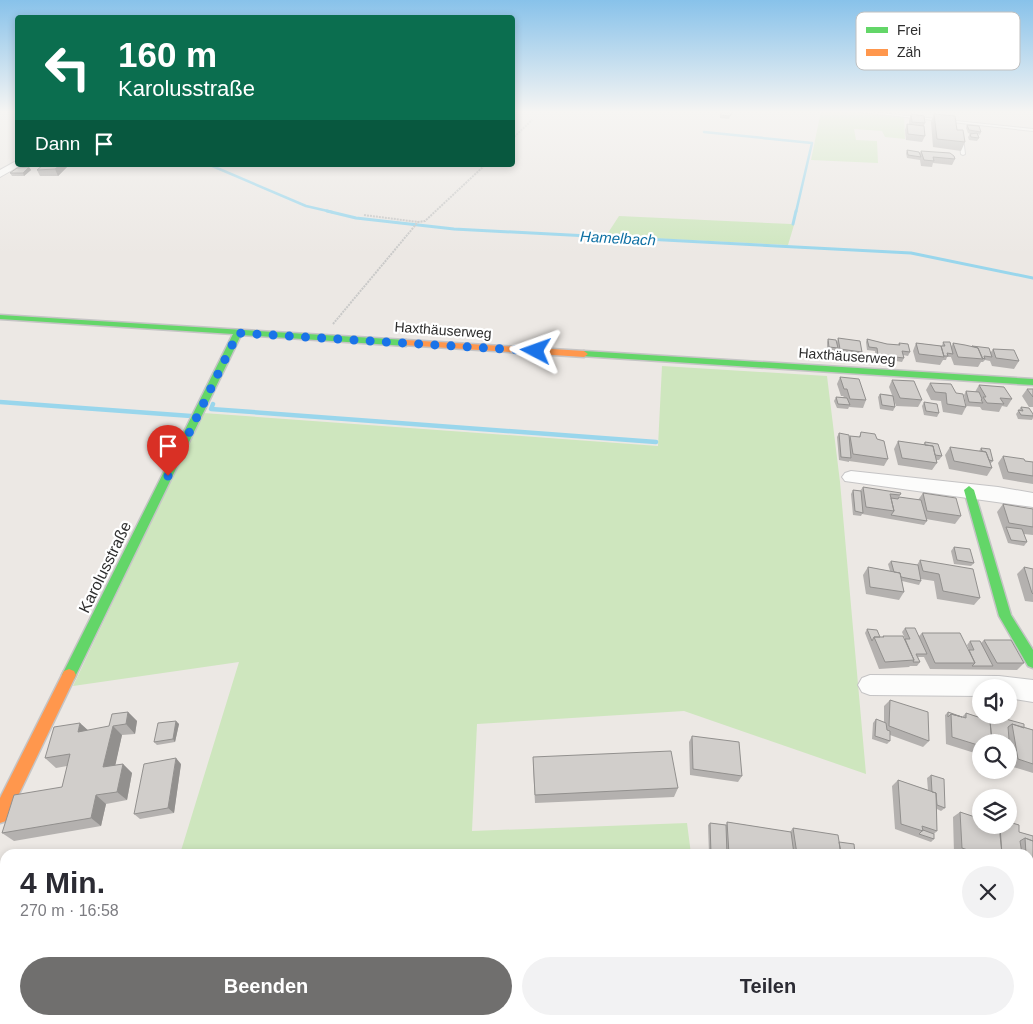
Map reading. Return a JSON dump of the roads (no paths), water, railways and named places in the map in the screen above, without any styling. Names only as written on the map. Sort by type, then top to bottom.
[{"type":"street","points":[[0,174],[15,165]]},
{"type":"street","name":"Haxthäuserweg","points":[[0,317],[1033,382]]},
{"type":"street","name":"Karolusstraße","points":[[0,815],[238,333]]},
{"type":"street","points":[[851,477],[969,490],[1033,500]]},
{"type":"street","points":[[969,490],[1005,616],[1033,662]]},
{"type":"street","points":[[870,685],[999,686],[1033,691]]},
{"type":"waterway","points":[[796,212],[808,159]]},
{"type":"waterway","name":"Hamelbach","points":[[215,167],[306,206],[332,212]]},
{"type":"waterway","name":"Hamelbach","points":[[327,211],[356,218],[454,229],[911,253],[1033,278]]},
{"type":"waterway","points":[[793,224],[796,211]]},
{"type":"waterway","points":[[0,402],[191,416]]},
{"type":"waterway","points":[[213,404],[211,409],[656,442]]}]
